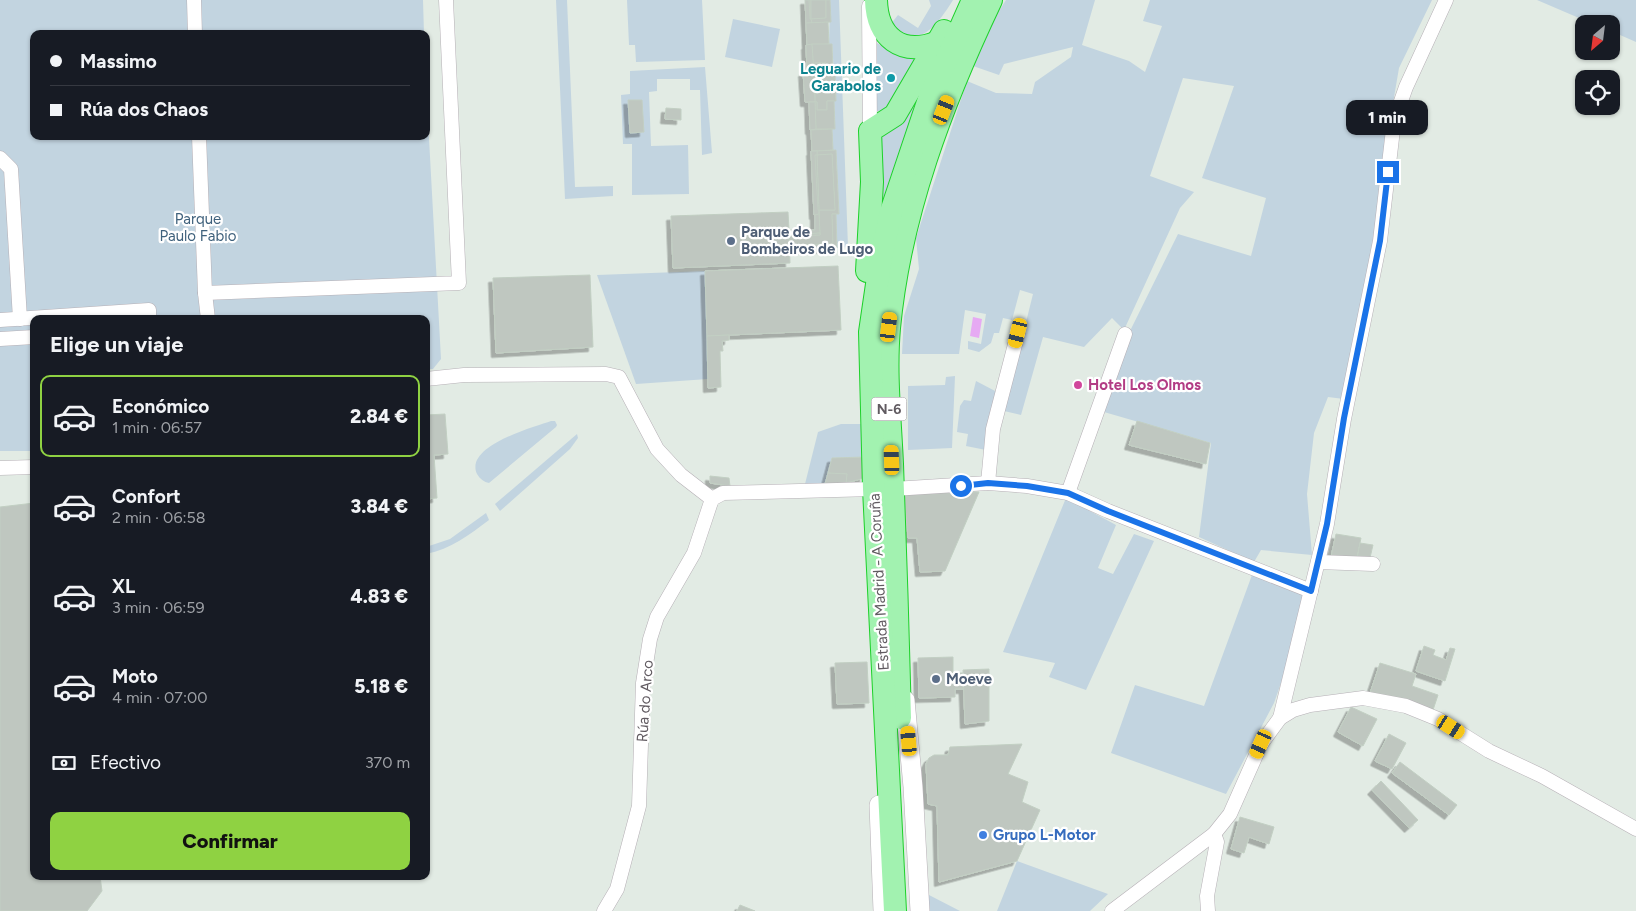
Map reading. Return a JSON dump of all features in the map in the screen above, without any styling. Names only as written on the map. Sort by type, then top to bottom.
[{"type":"highway","points":[[876,0],[879,24],[883,32],[894,41],[919,48],[938,42]]},
{"type":"highway","points":[[870,131],[895,115],[938,42],[966,0]]},
{"type":"highway","name":"Estrada Madrid - A Coruña","points":[[895,911],[889,618],[884,489],[870,332],[881,257],[892,212],[929,98],[973,0]]},
{"type":"highway","name":"Estrada Madrid - A Coruña","points":[[884,489],[888,349],[900,253],[928,154],[971,42],[991,0]]},
{"type":"highway","name":"N-6","points":[[870,131],[872,182],[866,288],[870,332]]},
{"type":"highway","name":"Estrada Madrid - A Coruña","points":[[889,618],[906,911]]},
{"type":"main road","points":[[883,911],[879,811],[889,618]]},
{"type":"main road","points":[[889,618],[913,787],[920,911]]},
{"type":"street","points":[[194,0],[195,30]]},
{"type":"street","points":[[204,294],[459,283],[446,0]]},
{"type":"street","points":[[869,0],[870,131]]},
{"type":"street","points":[[1280,718],[1327,524],[1344,418],[1380,241],[1394,122],[1406,87],[1446,0]]},
{"type":"street","points":[[199,140],[204,294],[207,315]]},
{"type":"street","points":[[0,158],[11,169],[20,319]]},
{"type":"street","points":[[77,315],[149,310],[149,315]]},
{"type":"street","points":[[0,320],[30,318]]},
{"type":"street","points":[[988,483],[993,429],[1018,333]]},
{"type":"street","points":[[1068,493],[1126,334]]},
{"type":"street","points":[[0,338],[30,337]]},
{"type":"street","points":[[430,379],[464,374],[606,374],[619,377],[657,448],[681,475],[712,499],[723,493],[884,489],[988,483],[1027,486],[1068,493],[1108,511],[1311,591]]},
{"type":"street","points":[[0,468],[30,467]]},
{"type":"street","name":"Rúa do Arco","points":[[604,911],[617,889],[639,806],[643,683],[650,639],[657,617],[694,553],[712,499]]},
{"type":"street","points":[[1318,562],[1373,564]]},
{"type":"street","points":[[1112,911],[1214,834],[1230,814],[1261,744],[1280,718],[1293,710],[1310,705],[1363,698],[1406,706],[1438,719],[1490,751],[1542,776],[1636,829]]},
{"type":"street","points":[[1208,911],[1207,896],[1218,842],[1214,834]]},
{"type":"green space","name":"Parque Paulo Fabio","points":[[0,0],[423,0],[424,30],[30,30],[30,140],[429,140],[441,359],[433,369],[430,369],[430,315],[30,315],[30,451],[0,451]]},
{"type":"green space","points":[[556,0],[567,0],[575,187],[613,186],[613,196],[565,199]]},
{"type":"green space","points":[[627,0],[702,0],[705,60],[636,62],[635,45],[629,45]]},
{"type":"green space","points":[[830,0],[839,0],[848,247],[837,248],[836,214],[839,213],[836,150],[833,150],[832,129],[835,128],[834,101],[836,100],[832,44],[829,44]]},
{"type":"green space","points":[[929,0],[953,0],[941,18],[926,32],[918,36],[910,36],[900,33],[890,25],[898,15],[918,28],[931,6]]},
{"type":"green space","points":[[1006,0],[1095,0],[1082,45],[1129,61],[1145,72],[1162,26],[1143,21],[1150,0],[1432,0],[1399,68],[1386,144],[1375,233],[1344,399],[1328,397],[1314,433],[1307,494],[1312,555],[1261,550],[1254,562],[1199,537],[1211,443],[1104,412],[1130,331],[1178,234],[1251,256],[1266,198],[1202,178],[1234,86],[1183,78],[1150,176],[1194,192],[1180,208],[1124,330],[1112,318],[1084,347],[1043,337],[1021,415],[1004,411],[1033,294],[1020,290],[1012,320],[1003,318],[999,333],[994,333],[991,343],[979,352],[968,349],[968,341],[981,344],[986,314],[965,310],[959,354],[902,354],[904,316],[919,269],[916,238],[967,81],[996,93],[1032,94],[1035,82],[1071,57],[1073,47],[1004,64],[999,75],[973,66],[992,22]]},
{"type":"green space","points":[[1537,0],[1636,0],[1636,42],[1620,35],[1620,15],[1575,16]]},
{"type":"green space","points":[[733,19],[780,29],[772,67],[725,57]]},
{"type":"green space","points":[[877,43],[896,54],[921,56],[896,98],[882,112],[877,111],[876,106]]},
{"type":"green space","points":[[705,67],[712,153],[702,155],[700,90],[690,90],[690,79],[657,79],[657,91],[649,92],[651,146],[688,145],[689,194],[632,195],[632,144],[623,144],[621,95],[630,94],[630,71]]},
{"type":"green space","points":[[917,100],[881,211],[880,135],[903,119]]},
{"type":"green space","points":[[705,271],[708,379],[636,384],[597,275]]},
{"type":"green space","points":[[955,376],[952,448],[908,450],[908,386],[945,385],[946,377]]},
{"type":"green space","points":[[976,381],[997,392],[986,450],[966,446],[968,434],[957,432],[960,406],[964,400],[971,401]]},
{"type":"green space","points":[[555,421],[556,427],[489,483],[478,476],[476,464],[481,455],[490,447],[517,433]]},
{"type":"green space","points":[[841,424],[862,424],[864,457],[832,458],[825,484],[805,484],[818,432]]},
{"type":"green space","points":[[577,434],[578,438],[570,449],[500,511],[495,504]]},
{"type":"green space","points":[[1066,498],[1116,525],[1098,568],[1113,574],[1134,534],[1154,541],[1086,690],[1049,677],[1055,663],[1003,652]]},
{"type":"green space","points":[[486,513],[489,520],[467,536],[444,549],[430,553],[430,546],[450,539]]},
{"type":"green space","points":[[1252,575],[1307,593],[1310,600],[1274,703],[1226,794],[1111,753],[1135,685],[1204,706]]},
{"type":"green space","points":[[1017,861],[1108,894],[1090,911],[997,911]]},
{"type":"green space","points":[[929,895],[960,911],[929,911]]},
{"type":"shaded area","points":[[973,317],[982,319],[979,338],[970,336]]},
{"type":"building","points":[[805,0],[809,0],[812,23],[806,23]]},
{"type":"building","points":[[809,0],[811,0],[811,19],[810,19]]},
{"type":"building","points":[[811,0],[826,0],[826,18],[811,19]]},
{"type":"building","points":[[826,0],[830,0],[831,22],[812,23],[811,19],[826,18]]},
{"type":"building","points":[[828,22],[829,44],[807,45],[806,23]]},
{"type":"building","points":[[812,44],[814,72],[807,72],[806,45]]},
{"type":"building","points":[[812,44],[832,44],[833,71],[826,72],[826,63],[815,63],[814,72]]},
{"type":"building","points":[[815,63],[826,63],[826,72],[835,71],[836,101],[827,101],[827,110],[817,110],[817,102],[815,102]]},
{"type":"building","points":[[803,72],[814,72],[815,102],[805,102]]},
{"type":"building","points":[[628,100],[642,100],[644,132],[630,133]]},
{"type":"building","points":[[827,101],[834,101],[835,129],[816,129],[815,102],[817,102],[817,110],[827,110]]},
{"type":"building","points":[[809,102],[815,102],[816,129],[810,130]]},
{"type":"building","points":[[666,108],[681,109],[681,120],[665,119]]},
{"type":"building","points":[[832,129],[833,150],[812,151],[811,130]]},
{"type":"building","points":[[836,150],[839,214],[832,214],[833,244],[789,245],[789,236],[820,235],[819,210],[835,210],[832,154],[817,155],[817,151]]},
{"type":"building","points":[[811,151],[817,151],[819,214],[814,215]]},
{"type":"building","points":[[832,154],[835,210],[819,210],[817,155]]},
{"type":"building","points":[[815,155],[817,155],[819,210],[818,210]]},
{"type":"building","name":"Parque de Bombeiros de Lugo","points":[[788,212],[789,230],[815,230],[815,215],[819,214],[820,233],[789,235],[790,263],[673,268],[671,216]]},
{"type":"building","points":[[832,214],[836,214],[837,248],[789,250],[789,245],[833,244]]},
{"type":"building","points":[[820,233],[820,235],[789,236],[789,235]]},
{"type":"building","points":[[838,266],[841,330],[707,336],[705,271]]},
{"type":"building","points":[[590,275],[593,347],[496,353],[493,278]]},
{"type":"building","points":[[729,335],[729,340],[722,341],[723,351],[720,351],[721,387],[708,388],[707,336]]},
{"type":"building","points":[[445,414],[448,454],[434,455],[437,498],[430,499],[430,415]]},
{"type":"building","points":[[1137,421],[1210,443],[1206,464],[1129,445]]},
{"type":"building","points":[[864,457],[864,478],[846,483],[847,474],[828,473],[832,458]]},
{"type":"building","points":[[828,473],[847,474],[846,483],[825,484]]},
{"type":"building","points":[[710,476],[729,478],[730,486],[710,483]]},
{"type":"building","points":[[979,492],[945,571],[920,572],[917,538],[908,538],[904,493]]},
{"type":"building","points":[[30,503],[30,880],[101,880],[102,891],[87,911],[0,911],[0,507]]},
{"type":"building","points":[[1336,534],[1361,538],[1356,562],[1331,557]]},
{"type":"building","points":[[1360,543],[1373,545],[1369,562],[1357,559]]},
{"type":"building","points":[[1424,646],[1435,650],[1433,655],[1446,660],[1450,648],[1455,649],[1445,681],[1416,671]]},
{"type":"building","points":[[953,657],[953,673],[963,673],[964,689],[955,689],[955,697],[919,698],[918,658]]},
{"type":"building","points":[[867,662],[869,703],[837,704],[835,663]]},
{"type":"building","points":[[1380,663],[1416,674],[1412,686],[1438,695],[1433,710],[1370,693]]},
{"type":"building","points":[[989,669],[989,721],[965,724],[963,670]]},
{"type":"building","points":[[1351,707],[1377,719],[1363,746],[1338,732]]},
{"type":"building","points":[[1389,734],[1406,743],[1392,769],[1375,761]]},
{"type":"building","name":"Grupo L-Motor","points":[[1022,744],[1008,774],[1028,782],[1022,802],[1040,810],[1017,861],[939,882],[937,806],[928,804],[926,764],[929,758],[934,755],[948,755],[950,747]]},
{"type":"building","points":[[1400,762],[1457,805],[1449,815],[1392,773]]},
{"type":"building","points":[[1381,781],[1418,820],[1409,828],[1372,790]]},
{"type":"building","points":[[1240,817],[1274,827],[1269,844],[1249,837],[1244,853],[1231,849]]},
{"type":"building","points":[[740,905],[755,911],[737,911]]},
{"type":"place","name":"Leguario de Garabolos","points":[[891,78]]},
{"type":"place","name":"Parque de Bombeiros de Lugo","points":[[731,241]]},
{"type":"place","name":"Hotel Los Olmos","points":[[1078,385]]},
{"type":"place","name":"Moeve","points":[[936,679]]},
{"type":"place","name":"Grupo L-Motor","points":[[983,835]]},
{"type":"route","points":[[961,486],[988,483],[1027,486],[1068,493],[1276,579],[1311,591],[1327,524],[1344,418],[1380,241],[1388,172]]}]
